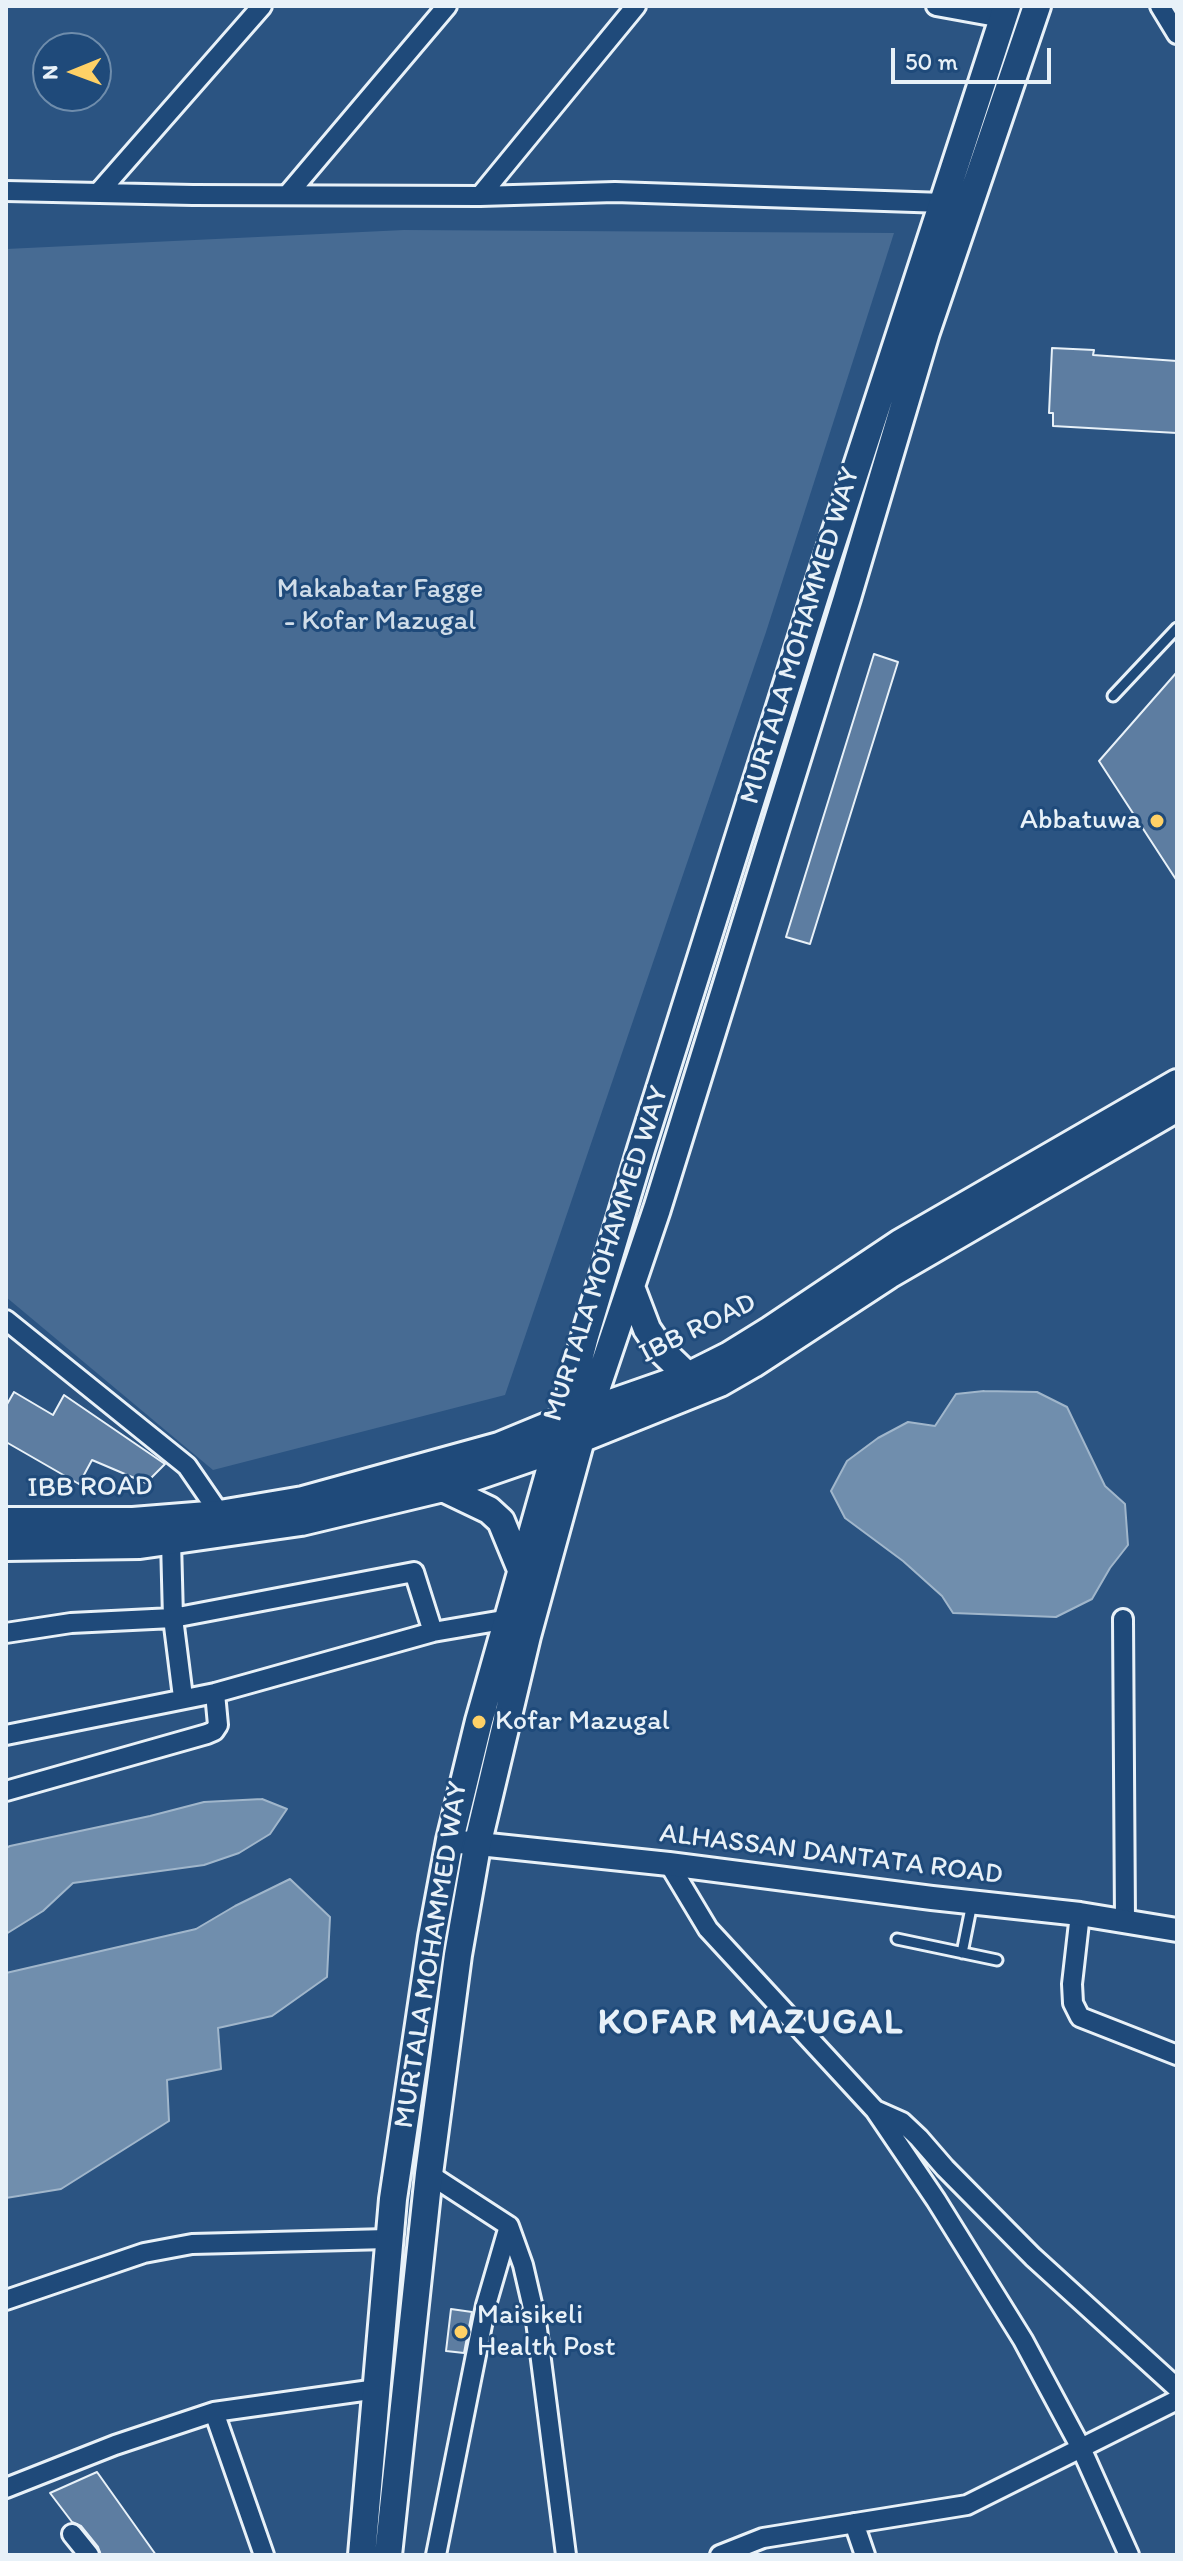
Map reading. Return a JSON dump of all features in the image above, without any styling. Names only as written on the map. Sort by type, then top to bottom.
[{"type":"main road","name":"MURTALA MOHAMMED WAY","points":[[388,2555],[429,2174],[458,1955],[477,1846],[527,1636],[589,1410],[631,1287],[847,598],[926,332],[1037,6]]},
{"type":"main road","name":"MURTALA MOHAMMED WAY","points":[[362,2555],[388,2239],[432,1937],[450,1840],[562,1420],[641,1149],[817,589],[1004,12]]},
{"type":"main road","points":[[817,589],[847,598]]},
{"type":"main road","name":"IBB ROAD","points":[[6,1521],[133,1521],[220,1514],[303,1500],[499,1446],[589,1410],[688,1376],[770,1330],[900,1243],[1177,1083]]},
{"type":"main road","name":"IBB ROAD","points":[[6,1547],[96,1547],[171,1541],[301,1522],[443,1488],[556,1449],[720,1383],[889,1275],[1177,1108]]},
{"type":"main road","points":[[631,1287],[647,1329],[672,1363],[688,1376]]},
{"type":"main road","points":[[443,1488],[489,1510],[501,1521],[522,1572]]},
{"type":"street","points":[[99,192],[262,6]]},
{"type":"street","points":[[288,194],[447,6]]},
{"type":"street","points":[[480,196],[636,6]]},
{"type":"street","points":[[936,6],[1004,12]]},
{"type":"street","points":[[1160,6],[1177,34]]},
{"type":"street","points":[[6,191],[480,196],[615,192],[944,203]]},
{"type":"street","points":[[6,1320],[187,1466],[220,1514]]},
{"type":"street","points":[[171,1541],[173,1618],[183,1697]]},
{"type":"street","points":[[6,1633],[71,1623],[173,1618],[414,1572],[433,1632]]},
{"type":"street","points":[[6,1735],[215,1693],[433,1632],[509,1619]]},
{"type":"street","points":[[1123,1619],[1125,1921]]},
{"type":"street","points":[[6,1791],[214,1731],[218,1725],[215,1693]]},
{"type":"street","name":"ALHASSAN DANTATA ROAD","points":[[450,1840],[477,1846],[669,1864],[1080,1914],[1177,1930]]},
{"type":"street","points":[[669,1864],[708,1929],[875,2110],[936,2200],[1023,2340],[1081,2448],[1129,2555]]},
{"type":"street","points":[[1080,1914],[1072,1984],[1073,2003],[1080,2017],[1177,2055]]},
{"type":"street","points":[[875,2110],[902,2122],[1033,2257],[1177,2388]]},
{"type":"street","points":[[429,2174],[509,2226],[523,2265],[536,2321],[566,2555]]},
{"type":"street","points":[[436,2555],[486,2305],[509,2226]]},
{"type":"street","points":[[6,2300],[144,2253],[192,2244],[388,2239]]},
{"type":"street","points":[[6,2488],[115,2445],[214,2412],[377,2389]]},
{"type":"street","points":[[720,2555],[763,2538],[967,2505],[1177,2400]]},
{"type":"street","points":[[214,2412],[264,2555]]},
{"type":"street","points":[[854,2523],[865,2555]]},
{"type":"street","points":[[72,2534],[89,2555]]},
{"type":"lane","points":[[1113,696],[1177,628]]},
{"type":"lane","points":[[962,1953],[972,1903]]},
{"type":"lane","points":[[897,1939],[997,1960]]},
{"type":"green space","name":"Makabatar Fagge - Kofar Mazugal","points":[[404,230],[894,233],[766,632],[505,1395],[213,1470],[6,1297],[6,249]]},
{"type":"shaded area","points":[[1037,1392],[1067,1407],[1105,1486],[1125,1504],[1128,1545],[1092,1599],[1056,1617],[953,1613],[942,1596],[903,1561],[845,1518],[831,1491],[847,1461],[878,1438],[908,1422],[935,1426],[956,1394]]},
{"type":"shaded area","points":[[262,1799],[287,1809],[270,1834],[239,1853],[204,1865],[73,1883],[43,1911],[6,1934],[6,1848],[204,1802]]},
{"type":"shaded area","points":[[290,1879],[330,1917],[327,1977],[272,2016],[218,2028],[221,2069],[167,2080],[169,2121],[61,2189],[6,2198],[6,1973],[196,1929]]},
{"type":"building","points":[[1052,348],[1094,350],[1093,355],[1177,361],[1177,433],[1053,426],[1053,413],[1049,413]]},
{"type":"building","points":[[874,654],[898,662],[810,944],[786,937]]},
{"type":"building","name":"Abbatuwa","points":[[1177,672],[1177,881],[1099,761]]},
{"type":"building","points":[[14,1392],[53,1415],[64,1395],[165,1464],[146,1483],[92,1460],[79,1484],[6,1442],[6,1406]]},
{"type":"building","name":"Maisikeli Health Post","points":[[451,2309],[472,2312],[464,2353],[446,2351]]},
{"type":"building","points":[[97,2472],[156,2555],[101,2555],[81,2526],[72,2522],[50,2493]]},
{"type":"place","name":"Abbatuwa","points":[[1157,821]]},
{"type":"place","name":"Kofar Mazugal","points":[[479,1722]]},
{"type":"place","name":"Maisikeli Health Post","points":[[461,2332]]},
{"type":"district","name":"KOFAR MAZUGAL","points":[[751,2024]]}]
